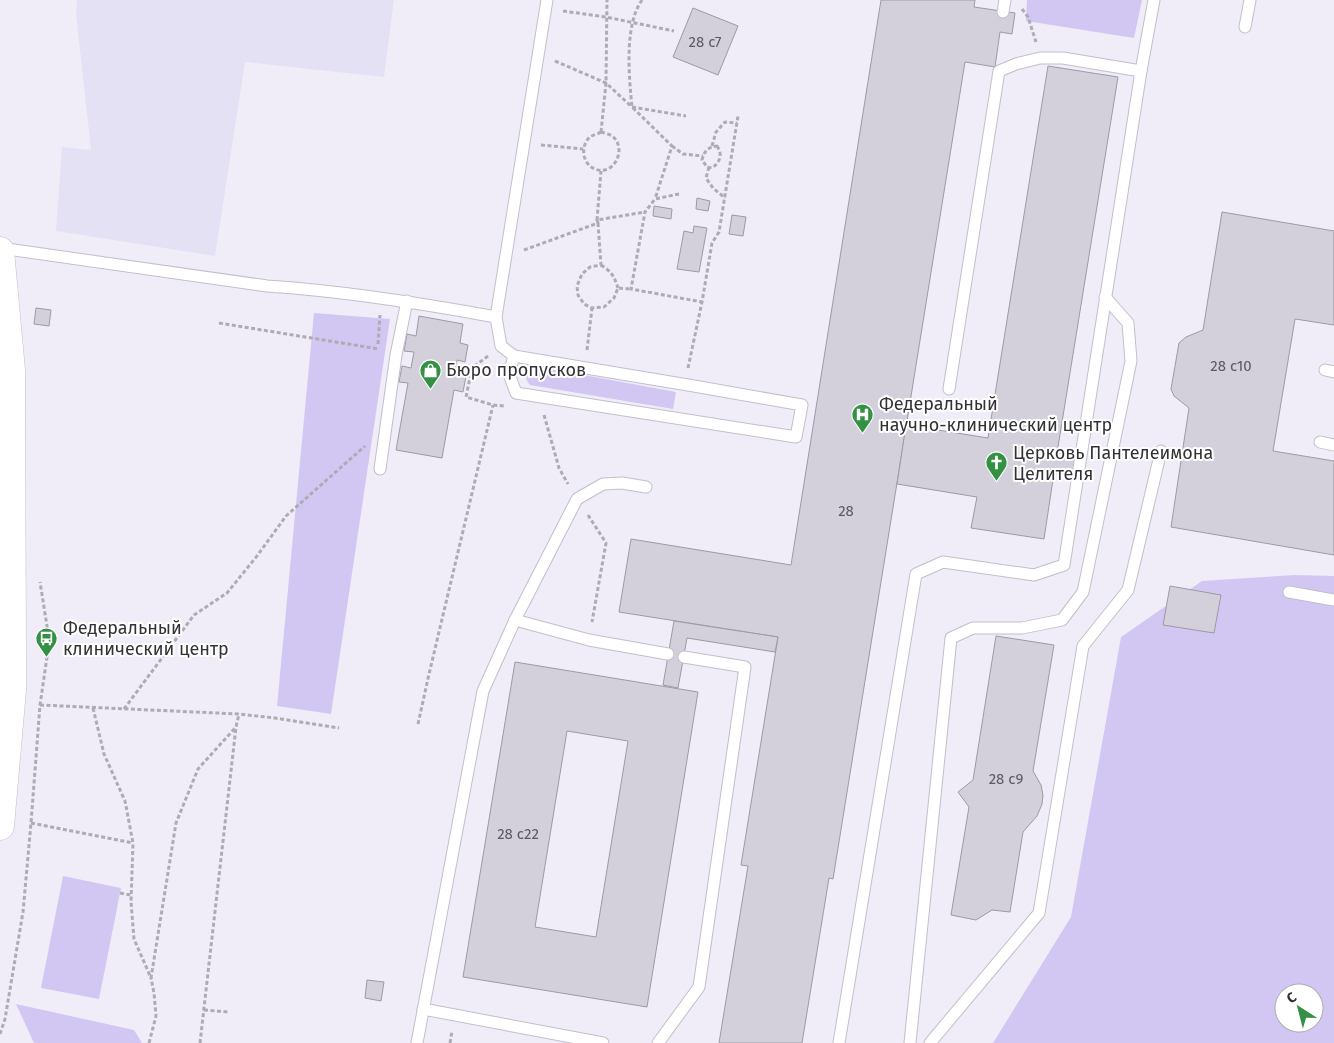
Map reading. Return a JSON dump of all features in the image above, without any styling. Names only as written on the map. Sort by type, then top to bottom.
[{"type":"street","points":[[0,252],[11,370],[12,658],[12,690],[0,826]]},
{"type":"lane","points":[[514,356],[509,374],[516,394],[796,437],[802,405],[514,356],[501,346],[496,316],[547,0]]},
{"type":"lane","points":[[838,1043],[916,574],[942,562],[1034,575],[1064,565],[1141,71],[1154,0]]},
{"type":"lane","points":[[1246,27],[1250,0]]},
{"type":"lane","points":[[949,388],[999,71],[1016,64],[1040,58],[1063,58],[1141,71]]},
{"type":"lane","points":[[0,248],[266,286],[305,288],[407,301],[496,316]]},
{"type":"lane","points":[[910,1043],[951,638],[973,628],[1022,628],[1062,620],[1083,592],[1131,361],[1128,323],[1105,298]]},
{"type":"lane","points":[[380,469],[396,355],[407,301]]},
{"type":"lane","points":[[1320,442],[1334,445]]},
{"type":"lane","points":[[930,1043],[1039,913],[1083,646],[1128,590],[1161,451]]},
{"type":"lane","points":[[417,1043],[484,691],[515,620],[577,498],[603,484],[646,486]]},
{"type":"lane","points":[[1288,592],[1334,600]]},
{"type":"lane","points":[[515,620],[589,640],[668,654]]},
{"type":"lane","points":[[658,1043],[699,987],[745,667],[684,657]]},
{"type":"lane","points":[[423,1009],[603,1043]]},
{"type":"path","points":[[601,132],[606,83],[607,0]]},
{"type":"path","points":[[632,107],[628,66],[632,22],[637,7],[642,0]]},
{"type":"path","points":[[560,5],[560,10],[674,31]]},
{"type":"path","points":[[1020,6],[1028,17],[1040,58]]},
{"type":"path","points":[[551,69],[552,60],[606,83],[672,146],[683,154],[703,156]]},
{"type":"path","points":[[632,107],[686,116]]},
{"type":"path","points":[[688,371],[712,243],[719,232],[738,116]]},
{"type":"path","points":[[709,168],[702,160],[704,152],[712,146],[716,132],[724,122],[737,123]]},
{"type":"path","points":[[601,132],[611,135],[618,142],[620,152],[617,161],[610,168],[600,171],[587,164],[583,156],[583,149],[590,138],[601,132]]},
{"type":"path","points":[[538,154],[540,144],[583,149]]},
{"type":"path","points":[[631,289],[645,212],[655,199],[672,146]]},
{"type":"path","points":[[709,168],[717,164],[720,156],[720,150],[716,146],[712,146]]},
{"type":"path","points":[[709,168],[706,178],[712,188],[725,199]]},
{"type":"path","points":[[600,171],[597,221],[602,265]]},
{"type":"path","points":[[655,199],[679,194]]},
{"type":"path","points":[[525,240],[524,250],[597,221],[645,212]]},
{"type":"path","points":[[602,265],[614,276],[618,288],[614,298],[604,306],[592,308],[584,304],[578,295],[577,286],[582,274],[590,267],[602,265]]},
{"type":"path","points":[[618,288],[702,302]]},
{"type":"path","points":[[587,353],[592,308]]},
{"type":"path","points":[[377,313],[381,316],[377,349]]},
{"type":"path","points":[[219,323],[377,349],[396,355]]},
{"type":"path","points":[[456,366],[472,368]]},
{"type":"path","points":[[418,724],[493,405]]},
{"type":"path","points":[[124,709],[194,615],[227,593],[286,516],[387,427]]},
{"type":"path","points":[[0,1034],[5,1019],[23,912],[40,705],[47,657],[47,626],[40,580]]},
{"type":"path","points":[[40,705],[239,714],[339,728]]},
{"type":"path","points":[[93,708],[104,754],[125,801],[133,843],[131,895],[134,939],[151,978],[156,1016],[149,1043]]},
{"type":"path","points":[[200,1043],[239,714]]},
{"type":"path","points":[[151,978],[176,823],[198,769],[236,727]]},
{"type":"path","points":[[31,823],[133,843]]},
{"type":"path","points":[[120,893],[131,895]]},
{"type":"path","points":[[204,1010],[228,1012]]},
{"type":"shaded area","points":[[77,0],[394,0],[384,77],[245,62],[215,256],[56,231],[62,147],[91,150],[76,14]]},
{"type":"shaded area","points":[[1027,0],[1142,0],[1134,38],[1026,21]]},
{"type":"shaded area","points":[[314,313],[390,319],[331,714],[277,706]]},
{"type":"shaded area","points":[[535,366],[676,392],[673,409],[530,385],[526,374]]},
{"type":"shaded area","points":[[1295,575],[1334,576],[1334,1043],[993,1043],[1071,917],[1121,637],[1202,581]]},
{"type":"shaded area","points":[[63,876],[121,888],[99,999],[41,988]]},
{"type":"shaded area","points":[[16,1004],[134,1030],[142,1043],[34,1043]]},
{"type":"building","points":[[881,0],[975,0],[974,7],[1015,13],[1012,34],[1000,32],[995,67],[965,62],[833,879],[829,878],[802,1043],[719,1043],[748,866],[741,865],[778,637],[619,612],[631,539],[791,565]]},
{"type":"building","points":[[693,8],[738,26],[718,75],[673,57]]},
{"type":"building","points":[[1048,66],[1118,77],[1057,453],[1078,456],[1074,476],[1054,473],[1044,539],[971,528],[977,497],[897,484],[906,425],[988,438]]},
{"type":"building","points":[[697,198],[710,201],[708,211],[696,209]]},
{"type":"building","points":[[654,206],[672,209],[671,219],[653,216]]},
{"type":"building","points":[[1222,212],[1334,231],[1334,325],[1295,319],[1273,451],[1334,461],[1334,555],[1171,527],[1189,408],[1174,396],[1171,389],[1179,343],[1186,337],[1203,330]]},
{"type":"building","points":[[732,215],[746,217],[743,236],[729,234]]},
{"type":"building","points":[[694,226],[707,228],[699,272],[677,269],[684,231],[693,233]]},
{"type":"building","points":[[36,308],[51,310],[49,326],[34,324]]},
{"type":"building","points":[[419,316],[463,324],[460,343],[468,345],[465,362],[457,360],[455,374],[466,376],[463,392],[454,390],[442,458],[396,450],[408,383],[399,382],[402,366],[411,368],[414,352],[404,351],[407,334],[416,336]]},
{"type":"building","points":[[1170,586],[1221,595],[1214,633],[1163,625]]},
{"type":"building","points":[[674,621],[778,637],[775,652],[687,638],[678,688],[663,685]]},
{"type":"building","points":[[996,636],[1054,645],[1033,771],[1041,785],[1042,804],[1037,816],[1023,832],[1010,912],[992,910],[976,920],[951,915],[969,807],[958,792],[973,780]]},
{"type":"building","points":[[515,662],[698,692],[647,1007],[463,977]],"holes":[[[567,731],[628,741],[596,937],[535,927]]]},
{"type":"building","points":[[367,980],[384,982],[381,1001],[365,998]]},
{"type":"place","name":"Бюро пропусков","points":[[430,389]]},
{"type":"place","name":"Федеральный научно-клинический центр","points":[[863,433]]},
{"type":"place","name":"Церковь Пантелеимона Целителя","points":[[997,482]]},
{"type":"place","name":"Федеральный клинический центр","points":[[47,657]]}]
